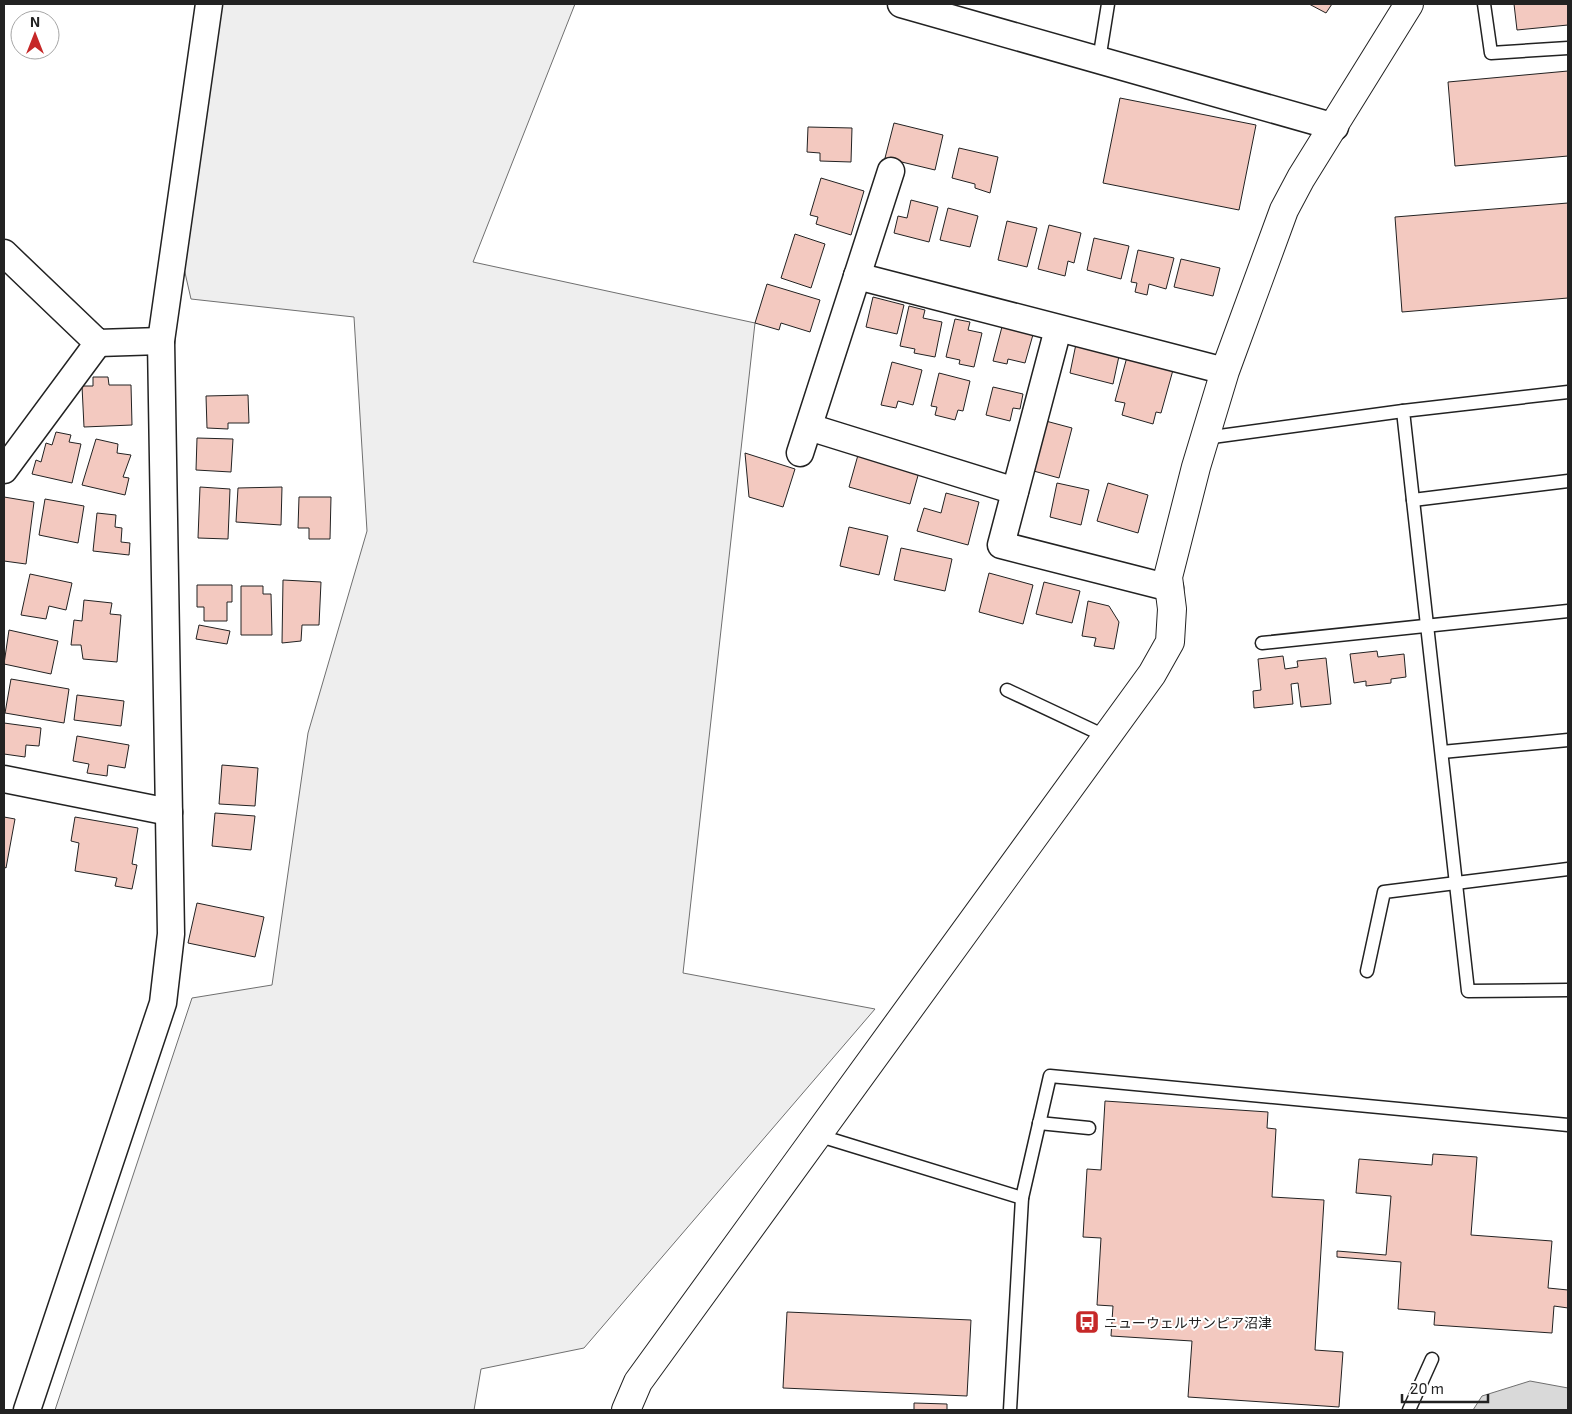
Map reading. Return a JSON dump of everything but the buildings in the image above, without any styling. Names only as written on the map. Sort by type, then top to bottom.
[{"type":"street","points":[[27,1410],[163,1003],[171,934],[161,341],[209,4]]},
{"type":"street","points":[[901,4],[1335,127]]},
{"type":"street","points":[[626,1410],[638,1382],[1107,737],[1152,674],[1170,642],[1172,609],[1168,577],[1176,545],[1225,371],[1284,210],[1301,178],[1335,127],[1409,4]]},
{"type":"street","points":[[800,453],[891,171]]},
{"type":"street","points":[[4,252],[98,343],[161,341]]},
{"type":"street","points":[[857,276],[1225,371]]},
{"type":"street","points":[[1058,329],[1001,545],[1170,588]]},
{"type":"street","points":[[4,470],[98,343]]},
{"type":"street","points":[[808,427],[1015,491]]},
{"type":"street","points":[[4,779],[169,812]]},
{"type":"lane","points":[[1099,60],[1108,4]]},
{"type":"lane","points":[[1484,4],[1491,53],[1568,48]]},
{"type":"lane","points":[[1205,438],[1403,411],[1568,392]]},
{"type":"lane","points":[[1403,411],[1468,991],[1568,990]]},
{"type":"lane","points":[[1413,500],[1568,481]]},
{"type":"lane","points":[[1262,643],[1568,611]]},
{"type":"lane","points":[[1007,690],[1107,737]]},
{"type":"lane","points":[[1442,752],[1568,740]]},
{"type":"lane","points":[[1367,971],[1384,892],[1456,881],[1568,869]]},
{"type":"lane","points":[[1010,1410],[1022,1198],[1050,1076],[1568,1125]]},
{"type":"lane","points":[[1039,1123],[1089,1128]]},
{"type":"lane","points":[[817,1135],[1022,1198]]},
{"type":"lane","points":[[1409,1410],[1432,1359]]},
{"type":"shaded area","points":[[222,4],[575,4],[473,262],[755,323],[683,973],[875,1009],[584,1348],[481,1369],[474,1410],[55,1410],[192,998],[272,985],[308,733],[367,531],[354,317],[191,299],[183,264]]},
{"type":"shaded area","points":[[1530,1381],[1568,1388],[1568,1410],[1473,1410],[1482,1396]]},
{"type":"place","name":"ニューウェルサンピア沼津","points":[[1087,1322]]}]
